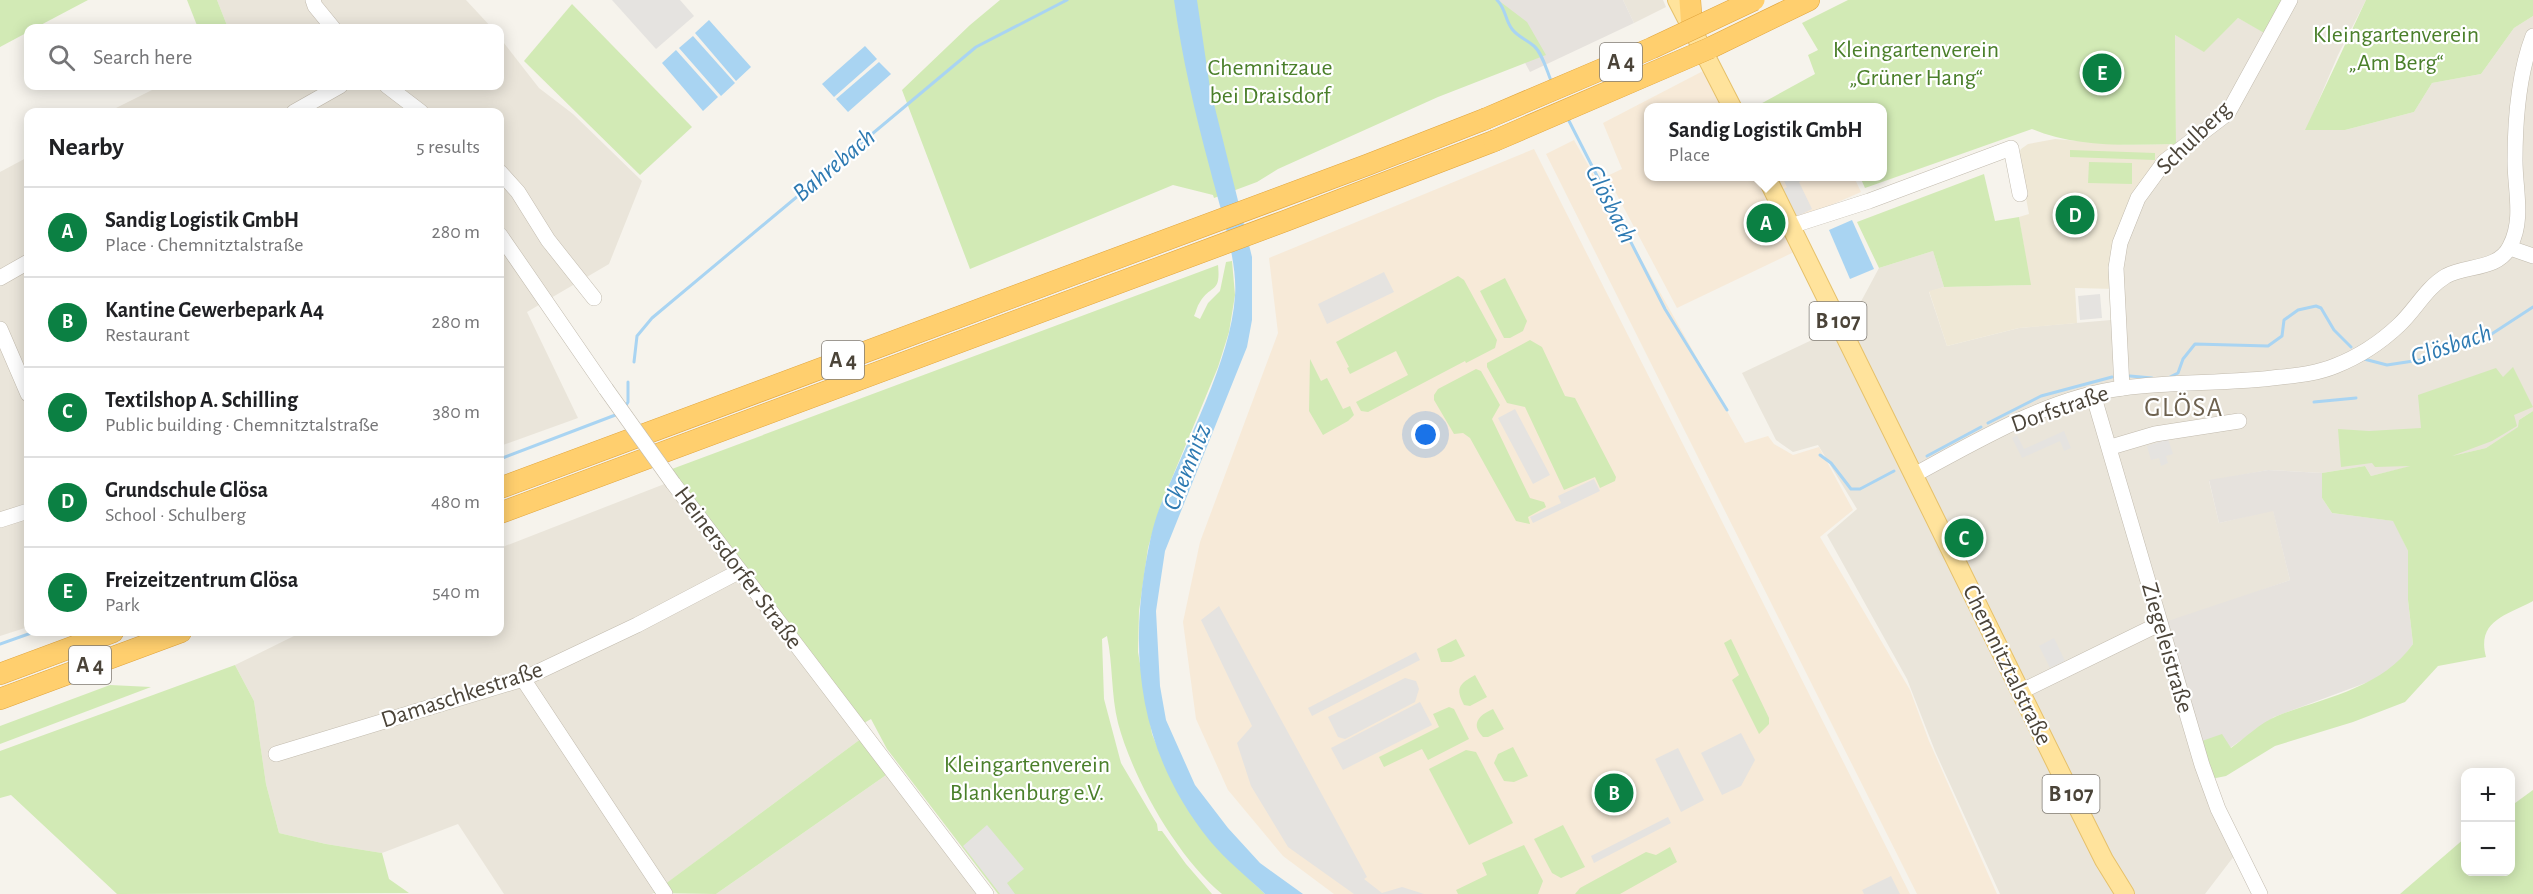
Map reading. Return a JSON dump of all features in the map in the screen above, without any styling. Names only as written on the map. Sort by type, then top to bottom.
[{"type":"highway","points":[[1690,0],[1692,29]]},
{"type":"highway","name":"A 4","points":[[504,487],[1485,119],[1652,48],[1754,0]]},
{"type":"highway","name":"A 4","points":[[504,512],[1494,141],[1662,70],[1809,0]]},
{"type":"highway","name":"A 4","points":[[0,674],[102,636]]},
{"type":"highway","name":"A 4","points":[[0,699],[170,636]]},
{"type":"main road","points":[[1677,0],[1729,103]]},
{"type":"main road","name":"Chemnitztalstraße","points":[[1768,181],[2104,860],[2125,894]]},
{"type":"street","points":[[313,0],[330,24]]},
{"type":"street","name":"Schulberg","points":[[2122,388],[2116,268],[2120,243],[2138,198],[2165,161],[2228,113],[2290,0]]},
{"type":"street","points":[[2533,36],[2518,102],[2515,140],[2517,226],[2510,248],[2533,256]]},
{"type":"street","points":[[301,108],[333,90]]},
{"type":"street","points":[[392,90],[416,108]]},
{"type":"street","points":[[1791,226],[1869,201],[2011,148],[2020,194]]},
{"type":"street","points":[[504,176],[518,192],[548,240],[594,298]]},
{"type":"street","name":"Heinersdorfer Straße","points":[[504,241],[673,483],[986,894]]},
{"type":"street","name":"Dorfstraße","points":[[1914,475],[2001,430],[2058,405],[2093,394],[2122,388],[2242,382],[2334,367],[2373,346],[2400,324],[2429,289],[2447,275],[2497,260],[2510,248]]},
{"type":"street","points":[[0,278],[24,264]]},
{"type":"street","points":[[0,329],[24,385]]},
{"type":"street","name":"Ziegeleistraße","points":[[2093,394],[2111,447],[2159,624],[2202,765],[2218,809],[2260,894]]},
{"type":"street","points":[[2111,447],[2155,434],[2239,422]]},
{"type":"street","points":[[0,520],[24,512]]},
{"type":"street","name":"Damaschkestraße","points":[[276,754],[523,679],[637,625],[740,572]]},
{"type":"street","points":[[2020,692],[2159,624]]},
{"type":"street","points":[[523,679],[665,894]]},
{"type":"shaded area","points":[[217,0],[466,0],[488,24],[226,24]]},
{"type":"shaded area","points":[[612,0],[680,0],[694,16],[656,49]]},
{"type":"shaded area","points":[[1491,0],[1623,0],[1634,23],[1530,72]]},
{"type":"shaded area","points":[[1623,0],[1663,0],[1666,7],[1634,23]]},
{"type":"shaded area","points":[[2285,0],[2366,0],[2338,55],[2306,130],[2345,130],[2414,112],[2432,83],[2481,74],[2514,28],[2533,16],[2533,33],[2522,65],[2515,107],[2512,168],[2514,227],[2508,247],[2522,259],[2516,246],[2521,225],[2519,139],[2521,100],[2533,49],[2533,411],[2519,420],[2519,427],[2486,448],[2371,476],[2365,466],[2322,473],[2268,470],[2209,481],[2219,523],[2273,510],[2290,580],[2163,625],[2221,809],[2241,847],[2205,894],[2000,894],[1935,751],[1907,679],[1827,535],[1857,509],[1818,445],[1793,452],[1776,440],[1742,373],[1850,322],[1879,268],[1933,251],[1944,287],[1929,292],[1947,346],[2019,328],[2111,320],[2120,230],[2134,194],[2176,143],[2175,35],[2204,51],[2238,18],[2266,33]]},
{"type":"shaded area","points":[[504,43],[539,88],[573,114],[642,181],[609,264],[527,312],[578,418],[504,445],[504,108],[116,108],[152,90],[504,90]]},
{"type":"shaded area","points":[[1703,71],[1719,103],[1644,103],[1644,181],[1856,181],[1861,192],[1781,227],[1794,252],[1677,308],[1607,176],[1622,169],[1603,123]]},
{"type":"shaded area","points":[[2055,139],[2125,145],[2176,144],[2134,194],[2116,289],[2075,288],[2077,323],[2019,328],[1947,346],[1929,291],[1944,287],[2030,285],[2019,217],[2029,214],[2018,155],[2021,149],[2028,144]]},
{"type":"shaded area","points":[[1574,140],[1745,443],[1768,436],[1774,444],[1793,455],[1819,447],[1853,510],[1820,537],[1910,690],[1929,741],[1997,894],[1917,894],[1546,154]]},
{"type":"shaded area","points":[[1534,149],[1910,894],[1334,894],[1283,856],[1228,790],[1196,719],[1183,622],[1200,542],[1278,333],[1269,258]]},
{"type":"shaded area","points":[[24,159],[24,628],[0,636],[0,172]]},
{"type":"shaded area","points":[[1784,181],[1801,181],[1799,182],[1812,209],[1796,217],[1782,190],[1787,187]]},
{"type":"shaded area","points":[[1384,272],[1394,292],[1327,324],[1318,304]]},
{"type":"shaded area","points":[[2100,294],[2102,318],[2080,320],[2078,296]]},
{"type":"shaded area","points":[[1515,409],[1550,475],[1533,484],[1498,418]]},
{"type":"shaded area","points":[[2064,431],[2071,448],[2064,451],[2060,441],[2022,458],[2012,438],[2017,435],[2024,449]]},
{"type":"shaded area","points":[[2168,439],[2173,454],[2166,456],[2168,463],[2161,466],[2159,458],[2151,460],[2147,446]]},
{"type":"shaded area","points":[[2268,470],[2322,473],[2322,498],[2332,513],[2394,521],[2408,551],[2408,600],[2413,644],[2401,660],[2379,678],[2274,717],[2230,748],[2199,742],[2159,624],[2290,580],[2273,511],[2219,523],[2209,480]]},
{"type":"shaded area","points":[[1594,479],[1600,491],[1533,523],[1530,517],[1561,503],[1558,496]]},
{"type":"shaded area","points":[[667,483],[862,738],[652,894],[504,894],[458,824],[382,853],[326,844],[279,833],[266,784],[254,701],[235,665],[294,636],[504,636],[504,546]]},
{"type":"shaded area","points":[[1219,606],[1367,877],[1364,879],[1382,893],[1402,887],[1424,894],[1354,894],[1288,847],[1251,786],[1237,743],[1252,726],[1201,620]]},
{"type":"shaded area","points":[[2054,638],[2065,661],[2050,668],[2039,646]]},
{"type":"shaded area","points":[[1416,652],[1420,660],[1312,716],[1308,708]]},
{"type":"shaded area","points":[[1405,678],[1416,681],[1419,689],[1415,702],[1345,739],[1338,737],[1328,717]]},
{"type":"shaded area","points":[[1420,702],[1432,725],[1343,770],[1331,748]]},
{"type":"shaded area","points":[[1741,733],[1755,760],[1741,786],[1722,795],[1701,753]]},
{"type":"shaded area","points":[[1678,748],[1704,800],[1681,812],[1655,759]]},
{"type":"shaded area","points":[[889,773],[982,894],[716,894]]},
{"type":"shaded area","points":[[1668,817],[1671,823],[1594,863],[1591,856]]},
{"type":"shaded area","points":[[987,825],[1024,869],[1007,883],[1015,894],[1000,894],[963,846]]},
{"type":"shaded area","points":[[1891,876],[1900,894],[1864,894],[1862,890]]},
{"type":"green space","points":[[0,0],[88,0],[43,24],[24,24],[24,34],[0,47]]},
{"type":"green space","points":[[187,0],[217,0],[226,24],[196,24]]},
{"type":"green space","name":"Chemnitzaue bei Draisdorf","points":[[1000,0],[1498,0],[1527,22],[1546,55],[1438,97],[1278,169],[1257,182],[1214,198],[1213,195],[1173,185],[970,269],[902,90],[970,25]]},
{"type":"green space","name":"Kleingartenverein „Grüner Hang“","points":[[1848,0],[2285,0],[2266,34],[2238,18],[2204,52],[2175,35],[2176,144],[2103,144],[2067,140],[2032,129],[1887,180],[1887,103],[1762,103],[1815,74],[1808,55],[1818,50],[1802,23]]},
{"type":"green space","name":"Kleingartenverein „Am Berg“","points":[[2366,0],[2533,0],[2533,16],[2514,28],[2481,74],[2432,83],[2414,112],[2345,130],[2305,130]]},
{"type":"green space","points":[[572,4],[692,127],[640,175],[524,61]]},
{"type":"green space","points":[[2070,150],[2155,153],[2155,160],[2070,157]]},
{"type":"green space","points":[[2089,162],[2132,163],[2132,184],[2088,183]]},
{"type":"green space","points":[[1984,174],[1995,221],[2019,217],[2031,285],[1944,287],[1933,251],[1879,268],[1857,222]]},
{"type":"green space","points":[[1862,181],[1885,181],[1865,188]]},
{"type":"green space","name":"Kleingartenverein Blankenburg e.V.","points":[[1232,261],[1235,295],[1229,332],[1218,367],[1160,507],[1148,548],[1139,611],[1138,652],[1152,734],[1165,765],[1228,859],[1265,894],[1222,894],[1189,860],[1159,816],[1134,768],[1118,723],[1107,636],[1102,639],[1104,699],[1121,763],[1157,824],[1158,831],[1162,831],[1212,894],[998,894],[887,749],[871,719],[864,723],[700,511],[672,469],[1218,265],[1217,285],[1204,296],[1194,316],[1200,319],[1208,303],[1220,291],[1226,262]]},
{"type":"green space","points":[[1458,276],[1464,280],[1497,340],[1495,348],[1466,363],[1465,361],[1368,412],[1361,411],[1356,402],[1408,375],[1396,351],[1350,374],[1347,368],[1349,367],[1336,342]]},
{"type":"green space","points":[[1505,278],[1527,321],[1523,331],[1510,338],[1504,338],[1480,291]]},
{"type":"green space","points":[[1530,340],[1542,347],[1565,396],[1575,398],[1616,477],[1615,481],[1600,488],[1595,477],[1564,490],[1525,407],[1507,403],[1487,363]]},
{"type":"green space","points":[[1310,359],[1321,381],[1327,378],[1343,409],[1350,406],[1354,415],[1323,435],[1309,411]]},
{"type":"green space","points":[[2513,367],[2533,407],[2514,415],[2517,426],[2492,441],[2452,456],[2486,448],[2518,427],[2519,420],[2533,411],[2533,601],[2496,620],[2490,627],[2484,645],[2486,657],[2438,666],[2405,702],[2353,722],[2275,746],[2226,776],[2211,779],[2199,742],[2222,734],[2231,748],[2277,716],[2369,682],[2385,672],[2413,644],[2408,600],[2408,551],[2393,521],[2332,513],[2322,498],[2322,473],[2365,466],[2371,476],[2410,466],[2375,467],[2372,463],[2341,467],[2338,429],[2369,431],[2421,428],[2418,395],[2496,368],[2503,377]]},
{"type":"green space","points":[[1476,369],[1481,371],[1500,405],[1492,419],[1530,498],[1544,502],[1546,507],[1528,517],[1530,524],[1516,521],[1470,438],[1463,433],[1454,434],[1434,400],[1438,389]]},
{"type":"green space","points":[[1456,639],[1465,656],[1451,662],[1441,662],[1437,649]]},
{"type":"green space","points":[[1731,639],[1769,718],[1769,724],[1759,734],[1732,680],[1739,675],[1724,643]]},
{"type":"green space","points":[[235,665],[254,701],[266,784],[279,833],[326,844],[382,853],[389,879],[409,893],[117,894],[11,795],[0,798],[0,751]]},
{"type":"green space","points":[[1475,675],[1487,697],[1470,706],[1464,705],[1460,687]]},
{"type":"green space","points":[[110,685],[151,687],[0,744],[0,726]]},
{"type":"green space","points":[[1449,707],[1454,709],[1469,739],[1428,760],[1422,749],[1384,767],[1379,757],[1439,727],[1433,714]]},
{"type":"green space","points":[[1493,709],[1504,729],[1483,737],[1477,728],[1478,720]]},
{"type":"green space","points":[[862,738],[889,773],[716,894],[653,893]]},
{"type":"green space","points":[[1513,747],[1528,776],[1514,782],[1504,781],[1494,763],[1498,754]]},
{"type":"green space","points":[[1466,750],[1476,752],[1513,823],[1469,845],[1429,769]]},
{"type":"green space","points":[[2533,790],[2533,894],[2400,894],[2461,841],[2461,876],[2515,876],[2515,803]]},
{"type":"green space","points":[[1563,825],[1585,867],[1561,878],[1552,873],[1534,839]]},
{"type":"green space","points":[[1524,845],[1543,881],[1538,894],[1458,894],[1456,890],[1487,875],[1482,863]]},
{"type":"green space","points":[[1670,847],[1677,862],[1620,894],[1575,894],[1580,888],[1646,852],[1656,855]]},
{"type":"water","name":"Chemnitz","points":[[1174,0],[1197,0],[1210,88],[1252,257],[1252,320],[1247,347],[1165,551],[1156,611],[1160,686],[1166,720],[1195,785],[1228,828],[1260,863],[1303,894],[1265,894],[1210,841],[1188,811],[1157,748],[1147,715],[1141,681],[1140,610],[1153,529],[1161,504],[1216,374],[1232,321],[1235,296],[1231,249],[1194,106]]},
{"type":"water","points":[[709,20],[751,67],[736,81],[695,33]]},
{"type":"water","points":[[693,36],[735,83],[721,96],[679,48]]},
{"type":"water","points":[[865,46],[877,59],[834,97],[822,84]]},
{"type":"water","points":[[676,50],[718,97],[703,111],[662,63]]},
{"type":"water","points":[[879,62],[891,74],[848,112],[836,99]]},
{"type":"water","points":[[1852,220],[1874,269],[1850,279],[1829,230]]},
{"type":"waterway","name":"Bahrebach","points":[[634,362],[637,336],[652,318],[976,47],[1067,0]]},
{"type":"waterway","name":"Glösbach","points":[[1497,0],[1512,29],[1537,49],[1552,83]]},
{"type":"waterway","name":"Glösbach","points":[[1567,117],[1665,309],[1727,410]]},
{"type":"waterway","name":"Glösbach","points":[[2168,378],[2178,373],[2183,359],[2195,344],[2268,346],[2282,336],[2284,320],[2298,310],[2316,306],[2321,308],[2334,330],[2351,347]]},
{"type":"waterway","name":"Glösbach","points":[[2364,359],[2387,365],[2420,360],[2484,339],[2533,307]]},
{"type":"waterway","name":"Glösbach","points":[[2130,376],[2152,378]]},
{"type":"waterway","name":"Glösbach","points":[[1988,423],[2041,396],[2112,377]]},
{"type":"waterway","name":"Bahrebach","points":[[625,407],[628,402],[628,382]]},
{"type":"waterway","points":[[2314,402],[2356,398]]},
{"type":"waterway","name":"Bahrebach","points":[[504,457],[618,414]]},
{"type":"waterway","name":"Glösbach","points":[[1927,456],[1981,427]]},
{"type":"waterway","name":"Glösbach","points":[[1820,455],[1831,463],[1851,489],[1860,489],[1894,471]]},
{"type":"waterway","name":"Bahrebach","points":[[0,644],[24,636]]},
{"type":"place","name":"Freizeitzentrum Glösa","points":[[2102,73]]},
{"type":"place","name":"Grundschule Glösa","points":[[2075,215]]},
{"type":"place","name":"Sandig Logistik GmbH","points":[[1766,223]]},
{"type":"place","name":"Textilshop A. Schilling","points":[[1964,538]]},
{"type":"place","name":"Kantine Gewerbepark A4","points":[[1614,793]]},
{"type":"district","name":"GLÖSA","points":[[2184,407]]}]
